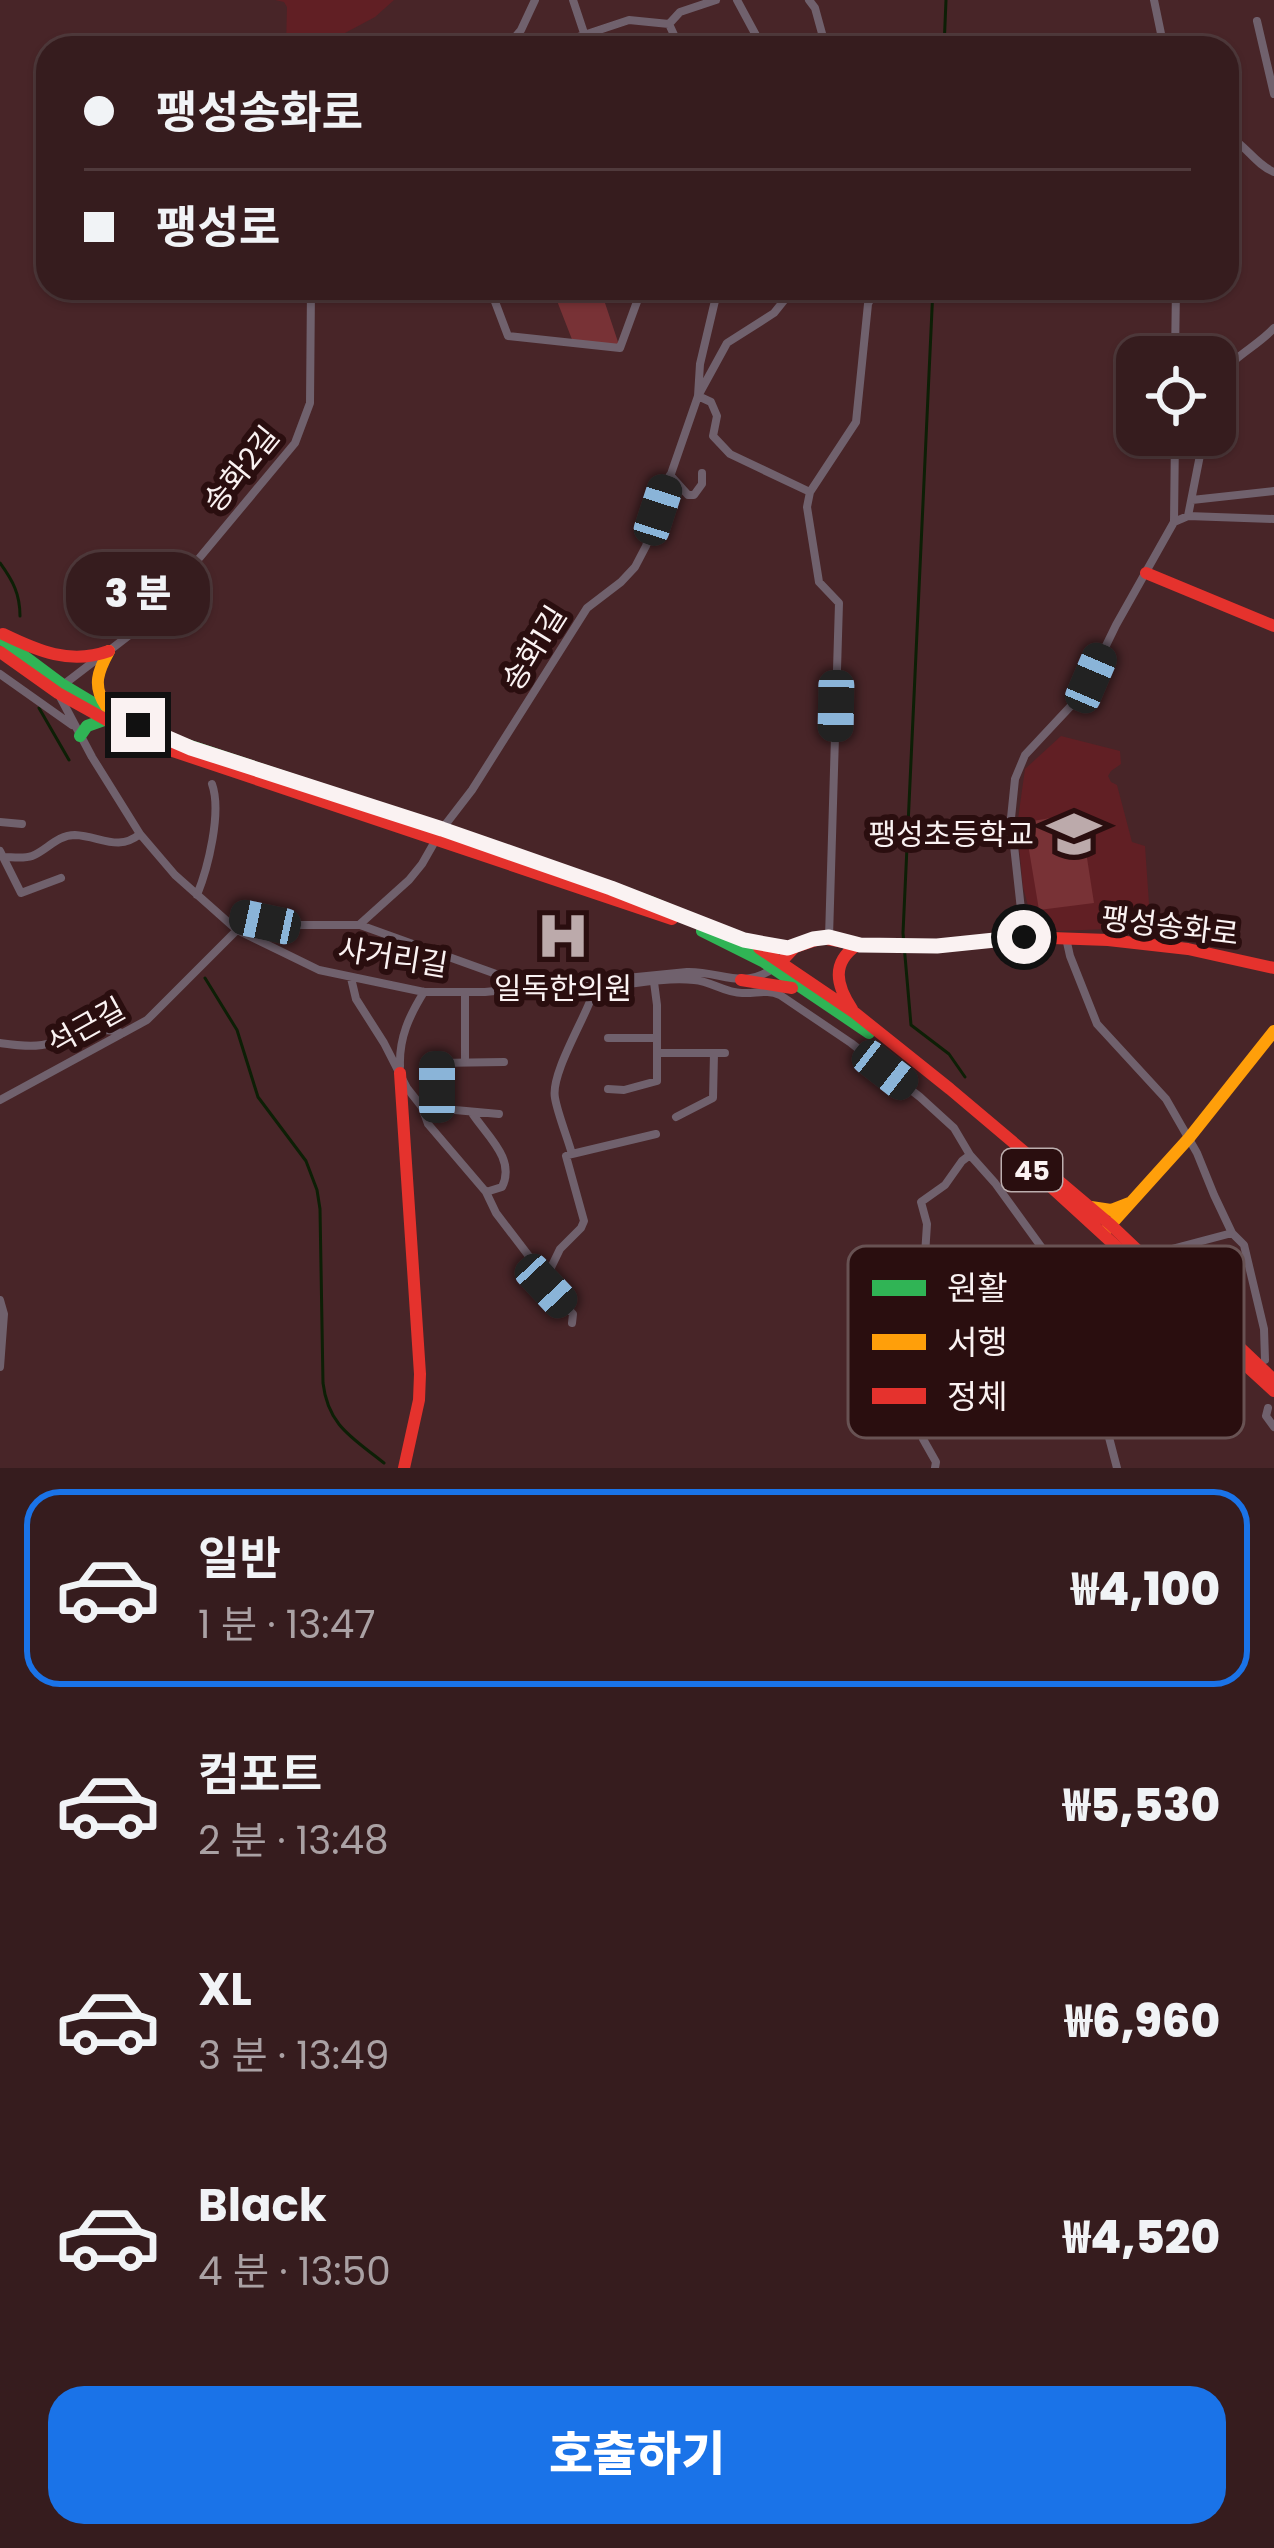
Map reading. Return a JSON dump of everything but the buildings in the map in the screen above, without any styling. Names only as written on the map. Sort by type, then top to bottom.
[{"type":"main road","points":[[1146,573],[1274,626]]},
{"type":"main road","points":[[0,635],[64,658],[91,659],[109,651]]},
{"type":"main road","name":"45","points":[[0,635],[60,689]]},
{"type":"main road","points":[[78,732],[107,716],[95,686],[109,651]]},
{"type":"main road","name":"45","points":[[0,652],[107,716],[683,923],[777,965],[855,1013],[1087,1204],[1107,1230],[1133,1246]]},
{"type":"main road","name":"45","points":[[439,834],[653,903],[744,940],[991,1132],[1124,1246]]},
{"type":"main road","points":[[744,940],[779,948],[829,937]]},
{"type":"main road","name":"팽성송화로","points":[[829,937],[860,945],[937,946],[1024,937],[1108,940],[1188,949],[1274,968]]},
{"type":"main road","points":[[855,1013],[839,987],[837,968],[844,953],[860,945]]},
{"type":"main road","points":[[777,965],[794,947]]},
{"type":"main road","points":[[741,980],[781,984],[809,994]]},
{"type":"main road","points":[[1107,1230],[1189,1138],[1274,1031]]},
{"type":"main road","points":[[400,1073],[421,1373],[404,1468]]},
{"type":"main road","points":[[1087,1204],[1107,1210],[1130,1203]]},
{"type":"main road","points":[[1129,1242],[1125,1223],[1130,1203]]},
{"type":"main road","name":"45","points":[[1244,1351],[1274,1380]]},
{"type":"main road","name":"45","points":[[1244,1362],[1274,1391]]},
{"type":"street","points":[[516,36],[535,0]]},
{"type":"street","points":[[573,0],[584,34]]},
{"type":"street","points":[[669,24],[680,12],[716,0]]},
{"type":"street","points":[[737,0],[756,36]]},
{"type":"street","points":[[808,0],[823,36]]},
{"type":"street","points":[[1154,0],[1162,36]]},
{"type":"street","points":[[578,36],[629,20],[669,24]]},
{"type":"street","points":[[1257,21],[1274,94]]},
{"type":"street","points":[[669,24],[674,36]]},
{"type":"street","points":[[1239,146],[1274,172]]},
{"type":"street","name":"송화2길","points":[[60,689],[132,633],[295,443],[310,403],[310,300]]},
{"type":"street","points":[[494,300],[508,336],[620,348],[638,300]]},
{"type":"street","name":"송화1길","points":[[359,925],[409,880],[431,852],[587,608],[635,567],[698,396],[700,364],[715,300]]},
{"type":"street","points":[[784,300],[774,313],[728,343],[698,396],[711,402],[717,416],[713,436],[730,454],[810,492]]},
{"type":"street","points":[[829,937],[838,603],[819,582],[807,507],[810,492],[856,422],[870,300]]},
{"type":"street","points":[[1175,336],[1176,300]]},
{"type":"street","points":[[1236,361],[1274,328]]},
{"type":"street","points":[[1024,937],[1011,818],[1015,778],[1025,755],[1084,693],[1174,522],[1175,456]]},
{"type":"street","points":[[1188,516],[1200,456]]},
{"type":"street","points":[[670,473],[688,495],[694,495],[702,472]]},
{"type":"street","points":[[1192,500],[1274,491]]},
{"type":"street","points":[[1174,522],[1188,516],[1274,519]]},
{"type":"street","points":[[0,674],[78,732]]},
{"type":"street","name":"사거리길","points":[[60,689],[78,732],[140,834],[175,875],[237,930],[319,970],[424,992],[465,992],[704,971],[754,979],[777,965]]},
{"type":"street","points":[[197,895],[207,871],[216,796],[212,784]]},
{"type":"street","points":[[0,822],[22,824]]},
{"type":"street","points":[[61,878],[21,893],[2,854],[33,856],[46,845],[73,835],[113,844],[140,834]]},
{"type":"street","points":[[237,930],[239,917],[301,925],[359,925],[531,987]]},
{"type":"street","name":"석근길","points":[[0,1100],[147,1020],[237,930]]},
{"type":"street","points":[[1066,938],[1102,1032],[1166,1099],[1232,1233],[1244,1245],[1268,1354]]},
{"type":"street","points":[[351,977],[356,999],[406,1088],[422,1106],[428,1124],[486,1192],[544,1282],[573,1314],[572,1323]]},
{"type":"street","points":[[572,1154],[554,1094],[595,984],[699,980],[740,993],[772,991],[851,1043],[954,1128],[1041,1246]]},
{"type":"street","points":[[608,1089],[657,1081],[654,982]]},
{"type":"street","points":[[400,1073],[406,1024],[424,992]]},
{"type":"street","points":[[465,992],[465,1062]]},
{"type":"street","points":[[0,1043],[47,1044],[104,1029],[124,1034]]},
{"type":"street","points":[[851,1043],[864,1030]]},
{"type":"street","points":[[608,1038],[657,1038]]},
{"type":"street","points":[[657,1053],[720,1053],[713,1098],[676,1117]]},
{"type":"street","points":[[437,1087],[437,1063],[504,1062]]},
{"type":"street","points":[[422,1106],[499,1114]]},
{"type":"street","points":[[472,1113],[508,1169],[502,1187],[486,1192]]},
{"type":"street","points":[[544,1282],[560,1250],[584,1221],[566,1156],[656,1134]]},
{"type":"street","points":[[926,1246],[927,1224],[921,1202],[946,1184],[970,1154]]},
{"type":"street","points":[[1182,1246],[1232,1233]]},
{"type":"street","points":[[0,1300],[4,1314],[0,1366]]},
{"type":"street","points":[[1268,1408],[1266,1416],[1274,1427]]},
{"type":"street","points":[[922,1438],[935,1468]]},
{"type":"street","points":[[1109,1438],[1117,1468]]},
{"type":"shaded area","points":[[275,0],[394,0],[342,36],[286,36],[284,2]]},
{"type":"shaded area","points":[[557,300],[604,300],[620,348],[573,342]]},
{"type":"shaded area","name":"팽성초등학교","points":[[1061,736],[1120,751],[1121,764],[1108,776],[1117,785],[1132,842],[1145,846],[1150,918],[1111,921],[1106,929],[1038,932],[1034,928],[1023,887],[1017,826],[1025,769]]},
{"type":"shaded area","points":[[1080,813],[1094,903],[1039,910],[1027,822]]},
{"type":"waterway","points":[[944,36],[946,0]]},
{"type":"waterway","points":[[932,300],[903,933],[911,1025],[949,1054],[965,1077]]},
{"type":"waterway","points":[[0,563],[15,588],[20,616]]},
{"type":"waterway","points":[[39,708],[69,760]]},
{"type":"waterway","points":[[205,978],[237,1030],[258,1097],[306,1161],[317,1190],[323,1383],[330,1410],[344,1430],[384,1463]]},
{"type":"traffic: fast","points":[[0,638],[63,685],[166,738],[653,903],[759,948]]},
{"type":"traffic: fast","points":[[80,736],[87,726],[104,720]]},
{"type":"traffic: fast","points":[[702,931],[764,962],[869,1033]]},
{"type":"traffic: slow","points":[[106,706],[98,678],[109,651]]},
{"type":"traffic: slow","points":[[750,942],[795,947]]},
{"type":"traffic: slow","points":[[1106,1230],[1189,1138],[1274,1031]]},
{"type":"traffic: slow","points":[[1091,1207],[1111,1210],[1129,1203]]},
{"type":"traffic: jam","points":[[1146,573],[1274,626]]},
{"type":"traffic: jam","points":[[3,634],[68,656],[109,651]]},
{"type":"traffic: jam","points":[[0,652],[58,693],[146,742],[672,919]]},
{"type":"traffic: jam","points":[[781,962],[795,947],[822,938],[860,945],[937,946],[1024,937],[1188,949],[1274,968]]},
{"type":"traffic: jam","points":[[852,1009],[839,975],[843,959],[857,945]]},
{"type":"traffic: jam","points":[[759,948],[855,1013],[1133,1246]]},
{"type":"traffic: jam","points":[[741,980],[792,988]]},
{"type":"traffic: jam","points":[[400,1073],[420,1374],[404,1468]]},
{"type":"traffic: jam","points":[[1014,1153],[1116,1246]]},
{"type":"traffic: jam","points":[[1244,1351],[1274,1380]]},
{"type":"traffic: jam","points":[[1244,1364],[1274,1391]]},
{"type":"place","name":"팽성초등학교","points":[[1074,834]]},
{"type":"place","name":"일독한의원","points":[[563,936]]},
{"type":"route","points":[[138,725],[191,748],[611,888],[744,940],[788,948],[829,937],[860,945],[937,946],[1024,937]]}]
